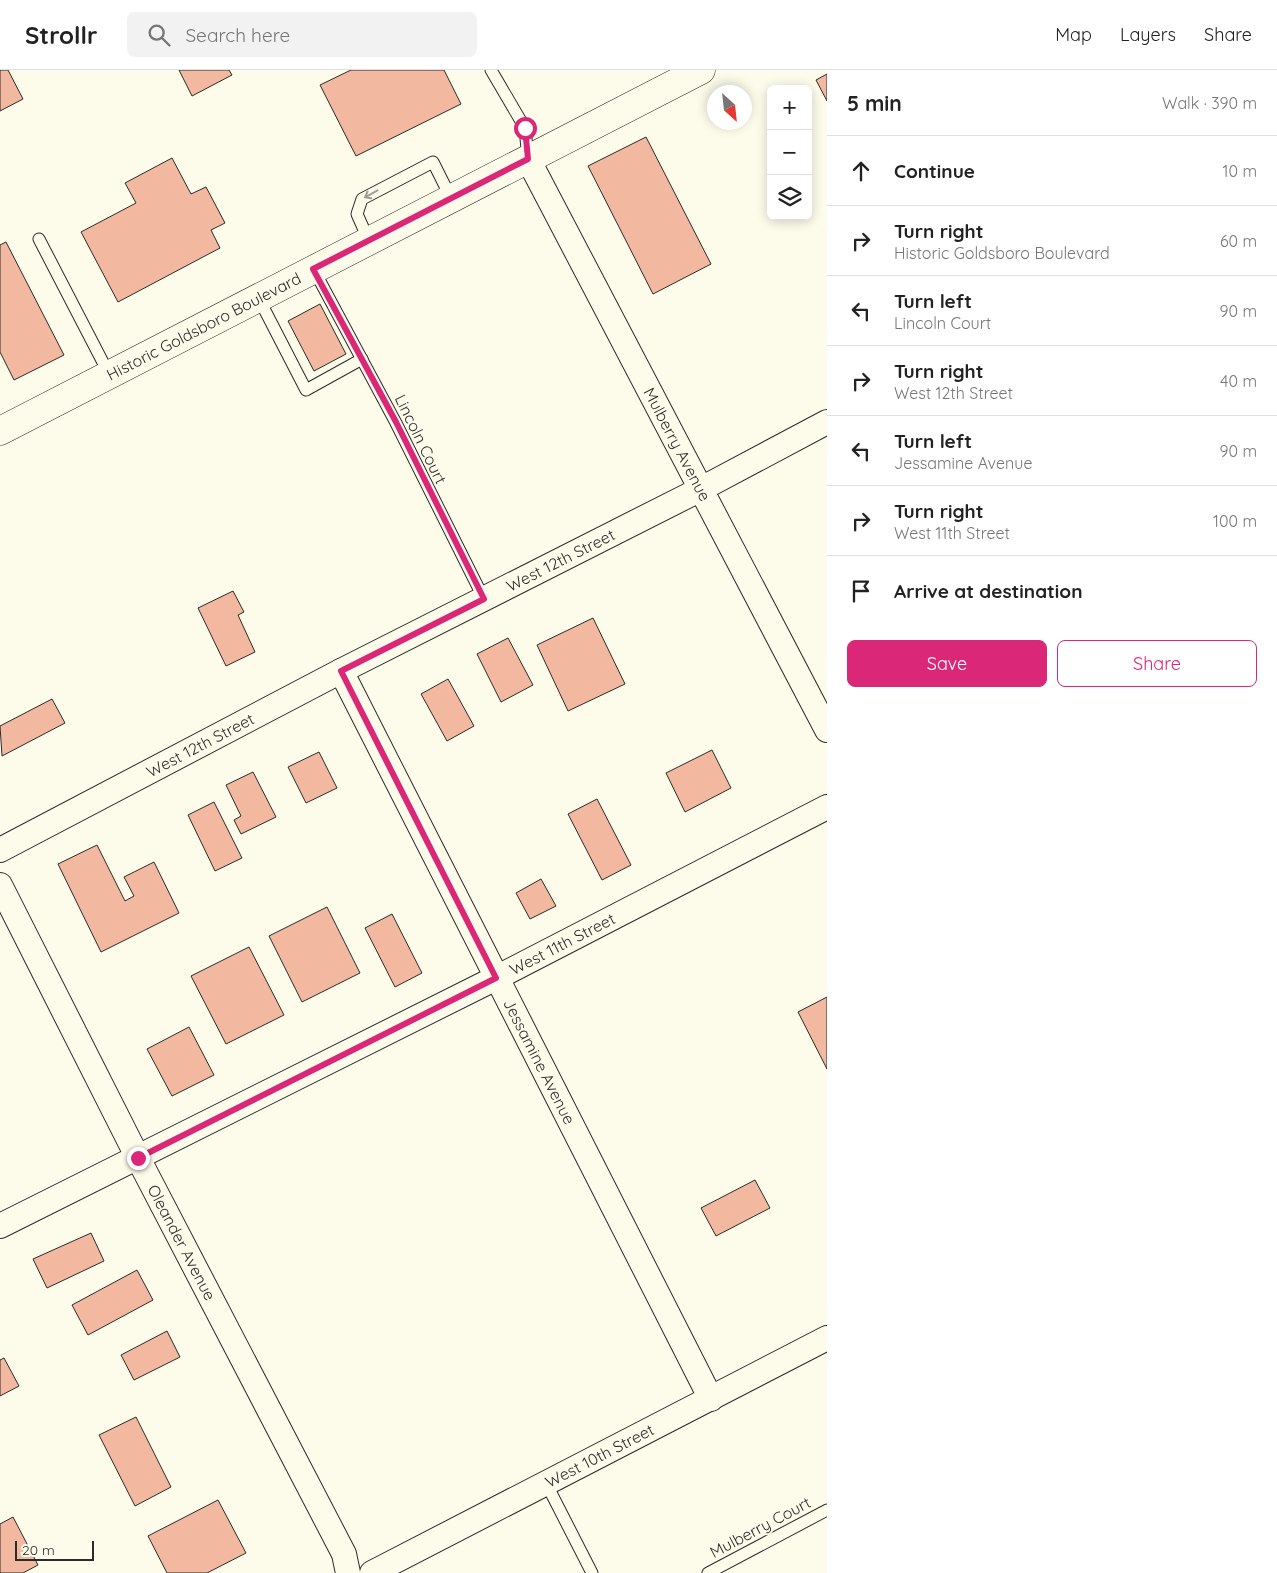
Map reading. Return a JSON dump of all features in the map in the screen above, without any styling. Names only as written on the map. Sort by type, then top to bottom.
[{"type":"street","name":"Historic Goldsboro Boulevard","points":[[0,431],[701,70]]},
{"type":"street","name":"Mulberry Avenue","points":[[528,159],[827,730]]},
{"type":"street","name":"West 12th Street","points":[[0,850],[341,671],[701,489],[827,422]]},
{"type":"street","name":"Jessamine Avenue","points":[[341,671],[710,1398]]},
{"type":"street","name":"West 11th Street","points":[[0,1226],[496,978],[827,807]]},
{"type":"street","name":"Oleander Avenue","points":[[0,885],[138,1158],[344,1554],[348,1573]]},
{"type":"street","name":"West 10th Street","points":[[372,1573],[827,1338]]},
{"type":"lane","points":[[491,70],[525,128],[528,159]]},
{"type":"lane","points":[[369,240],[357,214],[359,204],[367,196],[414,171],[433,162],[451,198]]},
{"type":"lane","points":[[39,239],[109,374]]},
{"type":"lane","name":"Lincoln Court","points":[[313,269],[396,422],[484,599]]},
{"type":"lane","points":[[258,297],[306,390],[362,359]]},
{"type":"lane","points":[[546,1483],[592,1573]]},
{"type":"lane","name":"Mulberry Court","points":[[708,1573],[827,1510]]},
{"type":"building","points":[[0,70],[8,70],[23,99],[0,111]]},
{"type":"building","points":[[179,70],[229,70],[232,75],[192,96]]},
{"type":"building","points":[[351,70],[444,70],[461,104],[356,156],[320,85]]},
{"type":"building","points":[[827,74],[827,101],[816,80]]},
{"type":"building","points":[[646,137],[711,264],[653,294],[588,166]]},
{"type":"building","points":[[172,158],[191,194],[206,187],[225,223],[211,230],[220,248],[118,302],[81,232],[136,203],[125,183]]},
{"type":"building","points":[[6,242],[64,355],[14,380],[0,352],[0,245]]},
{"type":"building","points":[[320,304],[346,354],[314,371],[288,321]]},
{"type":"building","points":[[233,591],[244,612],[238,615],[255,652],[226,666],[198,608]]},
{"type":"building","points":[[593,618],[625,684],[568,711],[537,645]]},
{"type":"building","points":[[508,638],[533,685],[501,702],[477,654]]},
{"type":"building","points":[[448,679],[474,726],[447,741],[421,694]]},
{"type":"building","points":[[52,699],[65,723],[2,756],[0,726]]},
{"type":"building","points":[[712,750],[731,788],[685,812],[666,773]]},
{"type":"building","points":[[319,752],[337,788],[306,803],[288,767]]},
{"type":"building","points":[[253,772],[276,817],[241,834],[234,820],[241,816],[226,785]]},
{"type":"building","points":[[597,799],[631,865],[602,880],[568,814]]},
{"type":"building","points":[[214,802],[242,858],[215,871],[188,815]]},
{"type":"building","points":[[97,845],[125,901],[134,896],[124,877],[154,862],[179,913],[101,952],[58,864]]},
{"type":"building","points":[[541,879],[556,906],[530,919],[516,893]]},
{"type":"building","points":[[327,907],[360,973],[302,1002],[269,936]]},
{"type":"building","points":[[392,914],[422,973],[395,987],[365,928]]},
{"type":"building","points":[[249,947],[284,1015],[226,1044],[191,976]]},
{"type":"building","points":[[827,997],[827,1069],[798,1012]]},
{"type":"building","points":[[189,1027],[214,1075],[172,1096],[147,1049]]},
{"type":"building","points":[[755,1180],[770,1208],[716,1236],[701,1208]]},
{"type":"building","points":[[91,1233],[104,1261],[47,1288],[33,1259]]},
{"type":"building","points":[[137,1270],[153,1300],[88,1335],[72,1305]]},
{"type":"building","points":[[167,1331],[180,1357],[134,1380],[121,1355]]},
{"type":"building","points":[[4,1358],[19,1386],[0,1396],[0,1360]]},
{"type":"building","points":[[136,1417],[171,1487],[135,1506],[99,1435]]},
{"type":"building","points":[[218,1500],[246,1553],[207,1573],[167,1573],[148,1536]]},
{"type":"building","points":[[13,1517],[38,1565],[23,1573],[0,1573],[0,1524]]},
{"type":"route","points":[[138,1158],[496,978],[341,671],[484,599],[440,514],[396,422],[313,269],[528,159],[525,128]]}]
